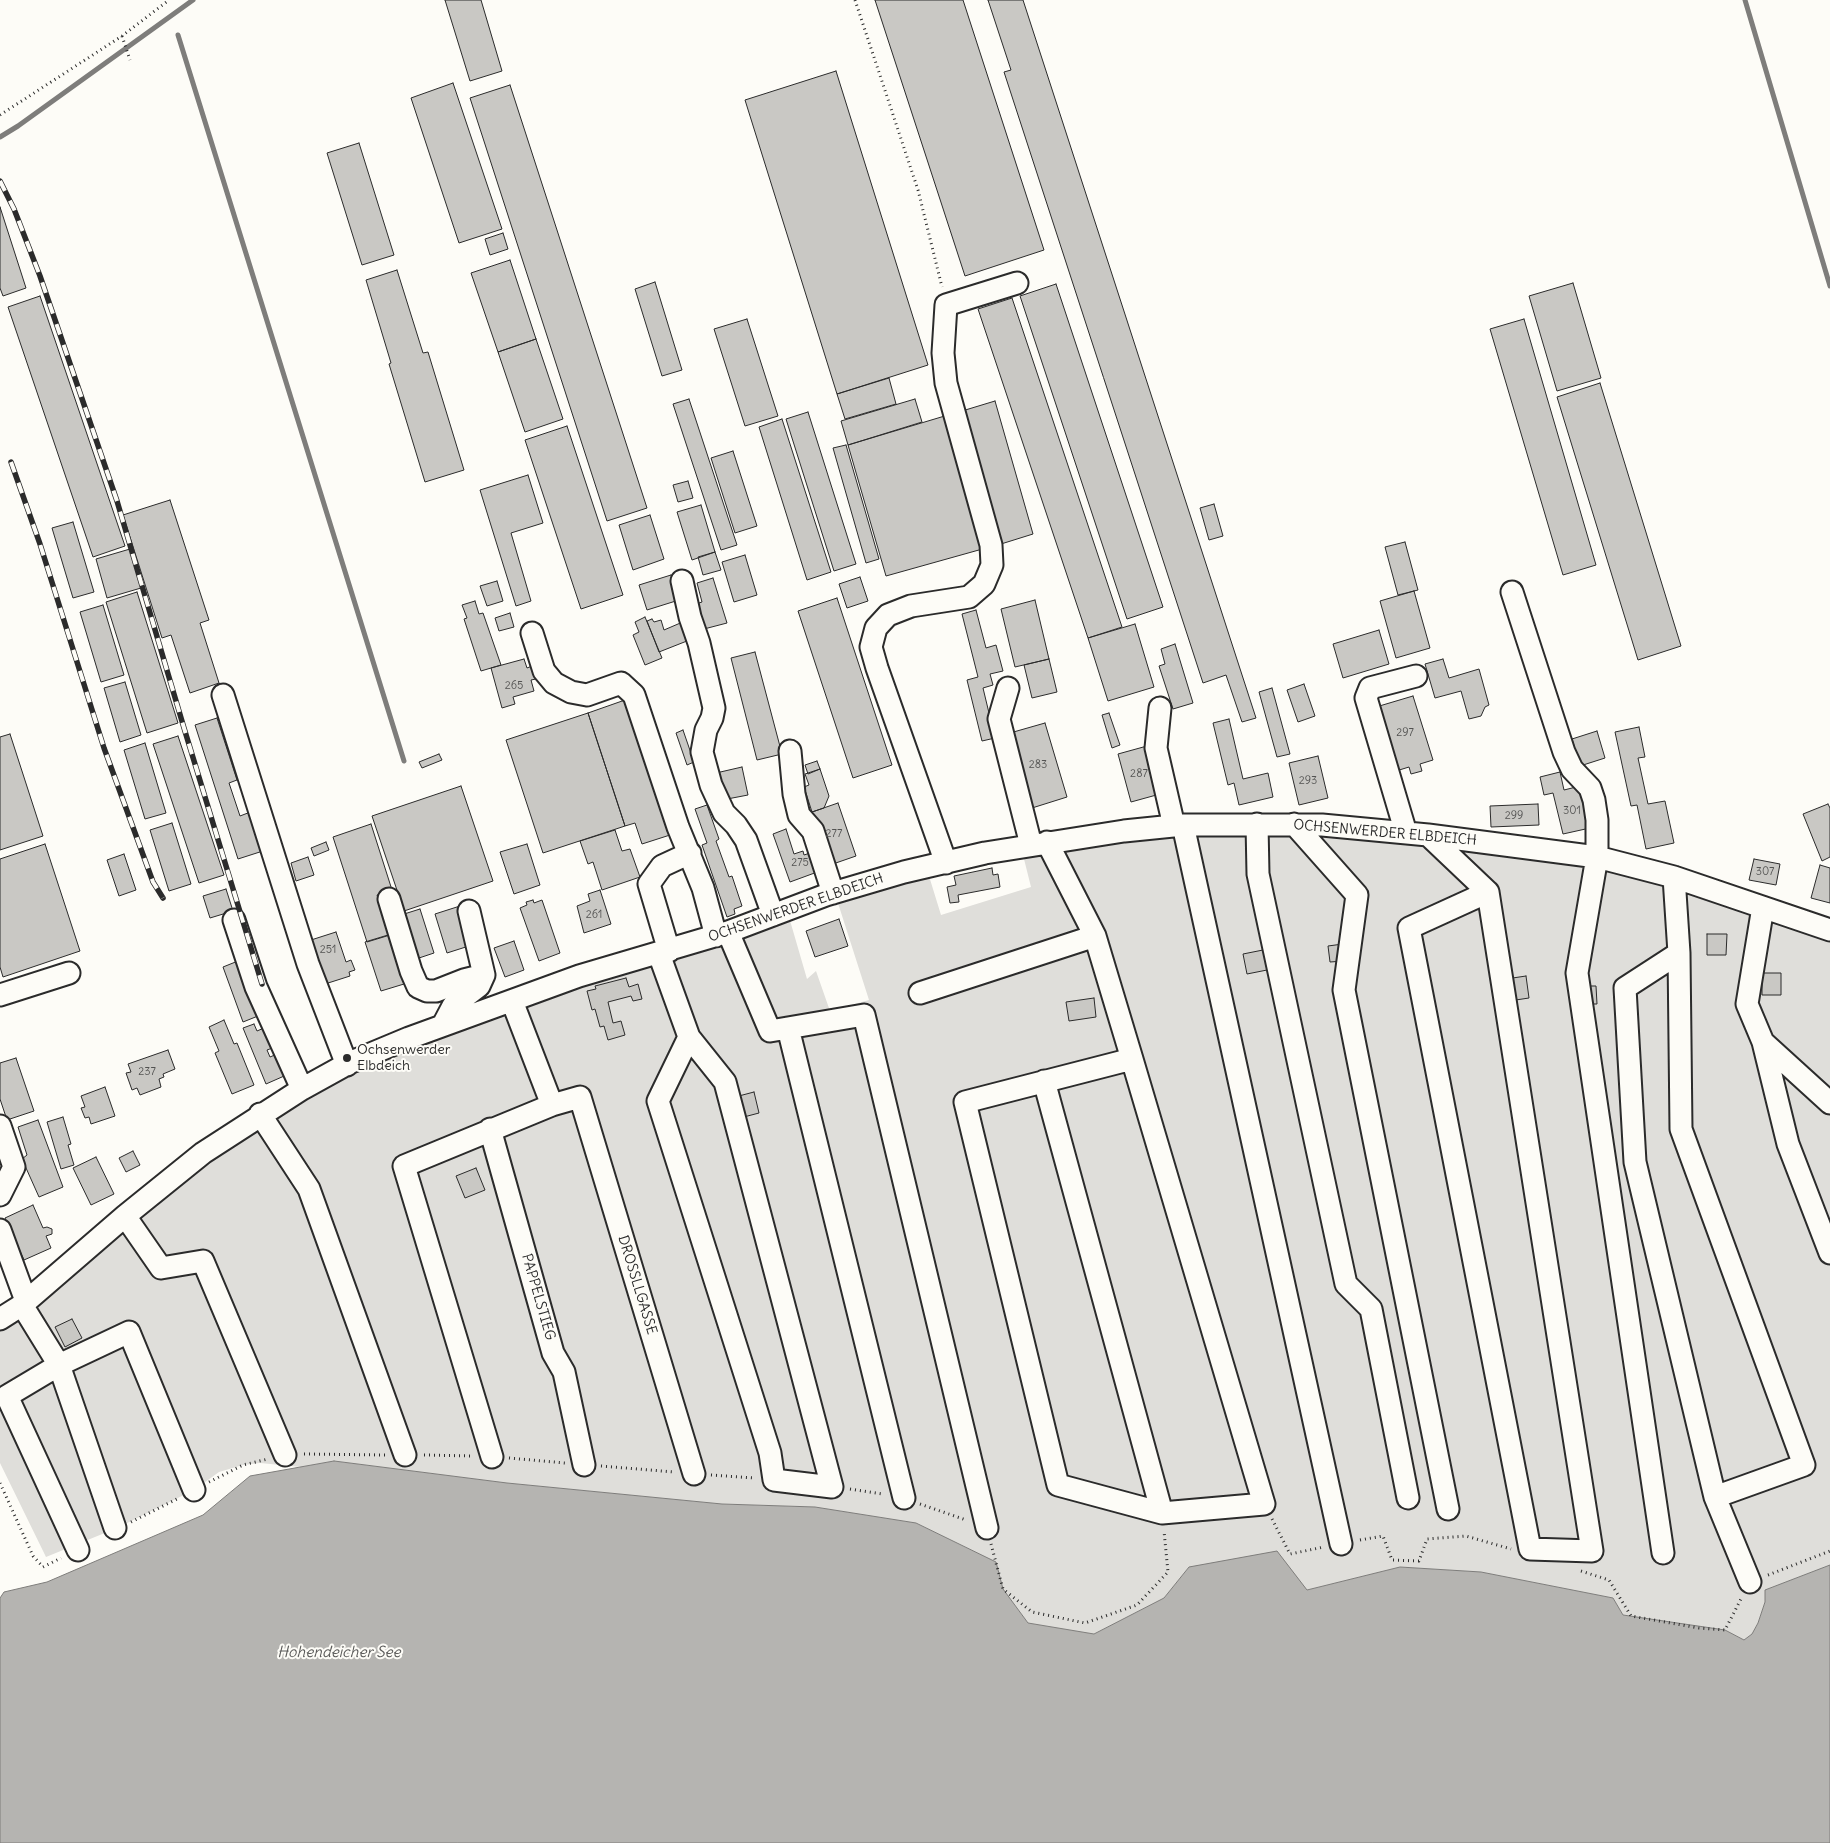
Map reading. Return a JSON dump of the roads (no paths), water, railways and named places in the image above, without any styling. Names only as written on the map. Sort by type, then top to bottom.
[{"type":"street","points":[[946,863],[871,647],[876,628],[888,615],[910,606],[969,597],[984,584],[992,565],[991,545],[946,383],[943,353],[946,305],[1017,284]]},
{"type":"street","points":[[682,581],[714,708],[712,718],[706,730],[702,752],[711,785],[724,813],[736,825],[746,840],[773,915]]},
{"type":"street","points":[[1512,592],[1564,752],[1572,770],[1590,788],[1594,800],[1597,820],[1597,857],[1577,973],[1663,1553]]},
{"type":"street","points":[[532,633],[544,671],[554,683],[571,692],[586,695],[621,683],[634,695],[678,827],[722,934],[770,1031],[864,1015],[987,1528]]},
{"type":"street","points":[[1406,833],[1366,698],[1370,688],[1416,676]]},
{"type":"street","points":[[1008,688],[999,719],[1039,843],[1095,936],[1132,1059],[1264,1504],[1162,1513],[1058,1485],[965,1102],[1132,1059]]},
{"type":"street","points":[[223,695],[308,964],[347,1065]]},
{"type":"street","points":[[1160,708],[1156,748],[1179,826],[1341,1544]]},
{"type":"street","points":[[790,751],[794,794],[799,815],[813,831],[833,893]]},
{"type":"street","points":[[1257,824],[1258,874],[1346,1284],[1371,1309],[1408,1498]]},
{"type":"street","name":"OCHSENWERDER ELBDEICH","points":[[0,1319],[24,1303],[202,1153],[260,1114],[347,1065],[409,1038],[579,976],[722,934],[833,893],[904,872],[1039,843],[1124,830],[1179,826],[1257,824],[1322,824],[1428,835],[1597,857],[1674,877],[1763,907],[1828,935]]},
{"type":"street","points":[[1294,824],[1357,894],[1344,990],[1448,1509]]},
{"type":"street","points":[[1428,835],[1488,892],[1592,1551],[1530,1549],[1410,928],[1488,892]]},
{"type":"street","points":[[689,1038],[658,1101],[770,1453],[774,1480],[832,1487],[725,1082],[689,1038],[664,952],[649,884],[662,866],[690,853]]},
{"type":"street","points":[[1674,877],[1679,953],[1681,1129],[1804,1465],[1715,1497]]},
{"type":"street","points":[[389,899],[411,971],[418,987],[427,991],[436,991],[464,980],[484,975]]},
{"type":"street","points":[[1763,907],[1747,1004],[1763,1042],[1788,1144],[1830,1253]]},
{"type":"street","points":[[443,1025],[453,1006],[479,986],[484,975],[469,911]]},
{"type":"street","points":[[234,920],[256,987],[302,1089]]},
{"type":"street","points":[[920,993],[1095,936]]},
{"type":"street","points":[[1679,953],[1626,988],[1635,1162],[1715,1497],[1750,1582]]},
{"type":"street","points":[[0,995],[69,973]]},
{"type":"street","points":[[492,1457],[404,1166],[552,1105],[512,1001]]},
{"type":"street","points":[[788,1028],[904,1498]]},
{"type":"street","points":[[1763,1042],[1830,1103]]},
{"type":"street","points":[[1044,1082],[1162,1513]]},
{"type":"street","name":"DROSSLLGASSE","points":[[552,1105],[580,1097],[694,1474]]},
{"type":"street","points":[[260,1114],[309,1189],[405,1455]]},
{"type":"street","points":[[0,1126],[14,1167],[0,1195]]},
{"type":"street","name":"PAPPELSTIEG","points":[[490,1129],[553,1353],[564,1372],[584,1465]]},
{"type":"street","points":[[125,1216],[161,1268],[203,1261],[285,1455]]},
{"type":"street","points":[[0,1230],[24,1303],[59,1365],[121,1526]]},
{"type":"street","points":[[78,1550],[7,1396],[59,1365],[129,1332],[194,1490]]},
{"type":"water","name":"Hohendeicher See","points":[[334,1461],[507,1483],[722,1504],[815,1507],[916,1523],[996,1562],[1003,1589],[1028,1623],[1094,1634],[1164,1598],[1189,1567],[1277,1551],[1307,1590],[1400,1567],[1481,1572],[1613,1598],[1623,1615],[1725,1630],[1744,1640],[1752,1634],[1758,1623],[1765,1602],[1765,1590],[1830,1565],[1830,1843],[0,1843],[0,1598],[4,1592],[47,1582],[203,1515],[250,1476]]},
{"type":"waterway","points":[[0,137],[193,0]]},
{"type":"waterway","points":[[1745,0],[1830,286]]},
{"type":"waterway","points":[[178,35],[404,761]]},
{"type":"railway","points":[[0,181],[14,209],[40,276],[117,501],[262,984]]},
{"type":"railway","points":[[11,462],[40,544],[104,748],[153,882],[163,898]]},
{"type":"place","name":"Ochsenwerder Elbdeich","points":[[347,1058]]}]
